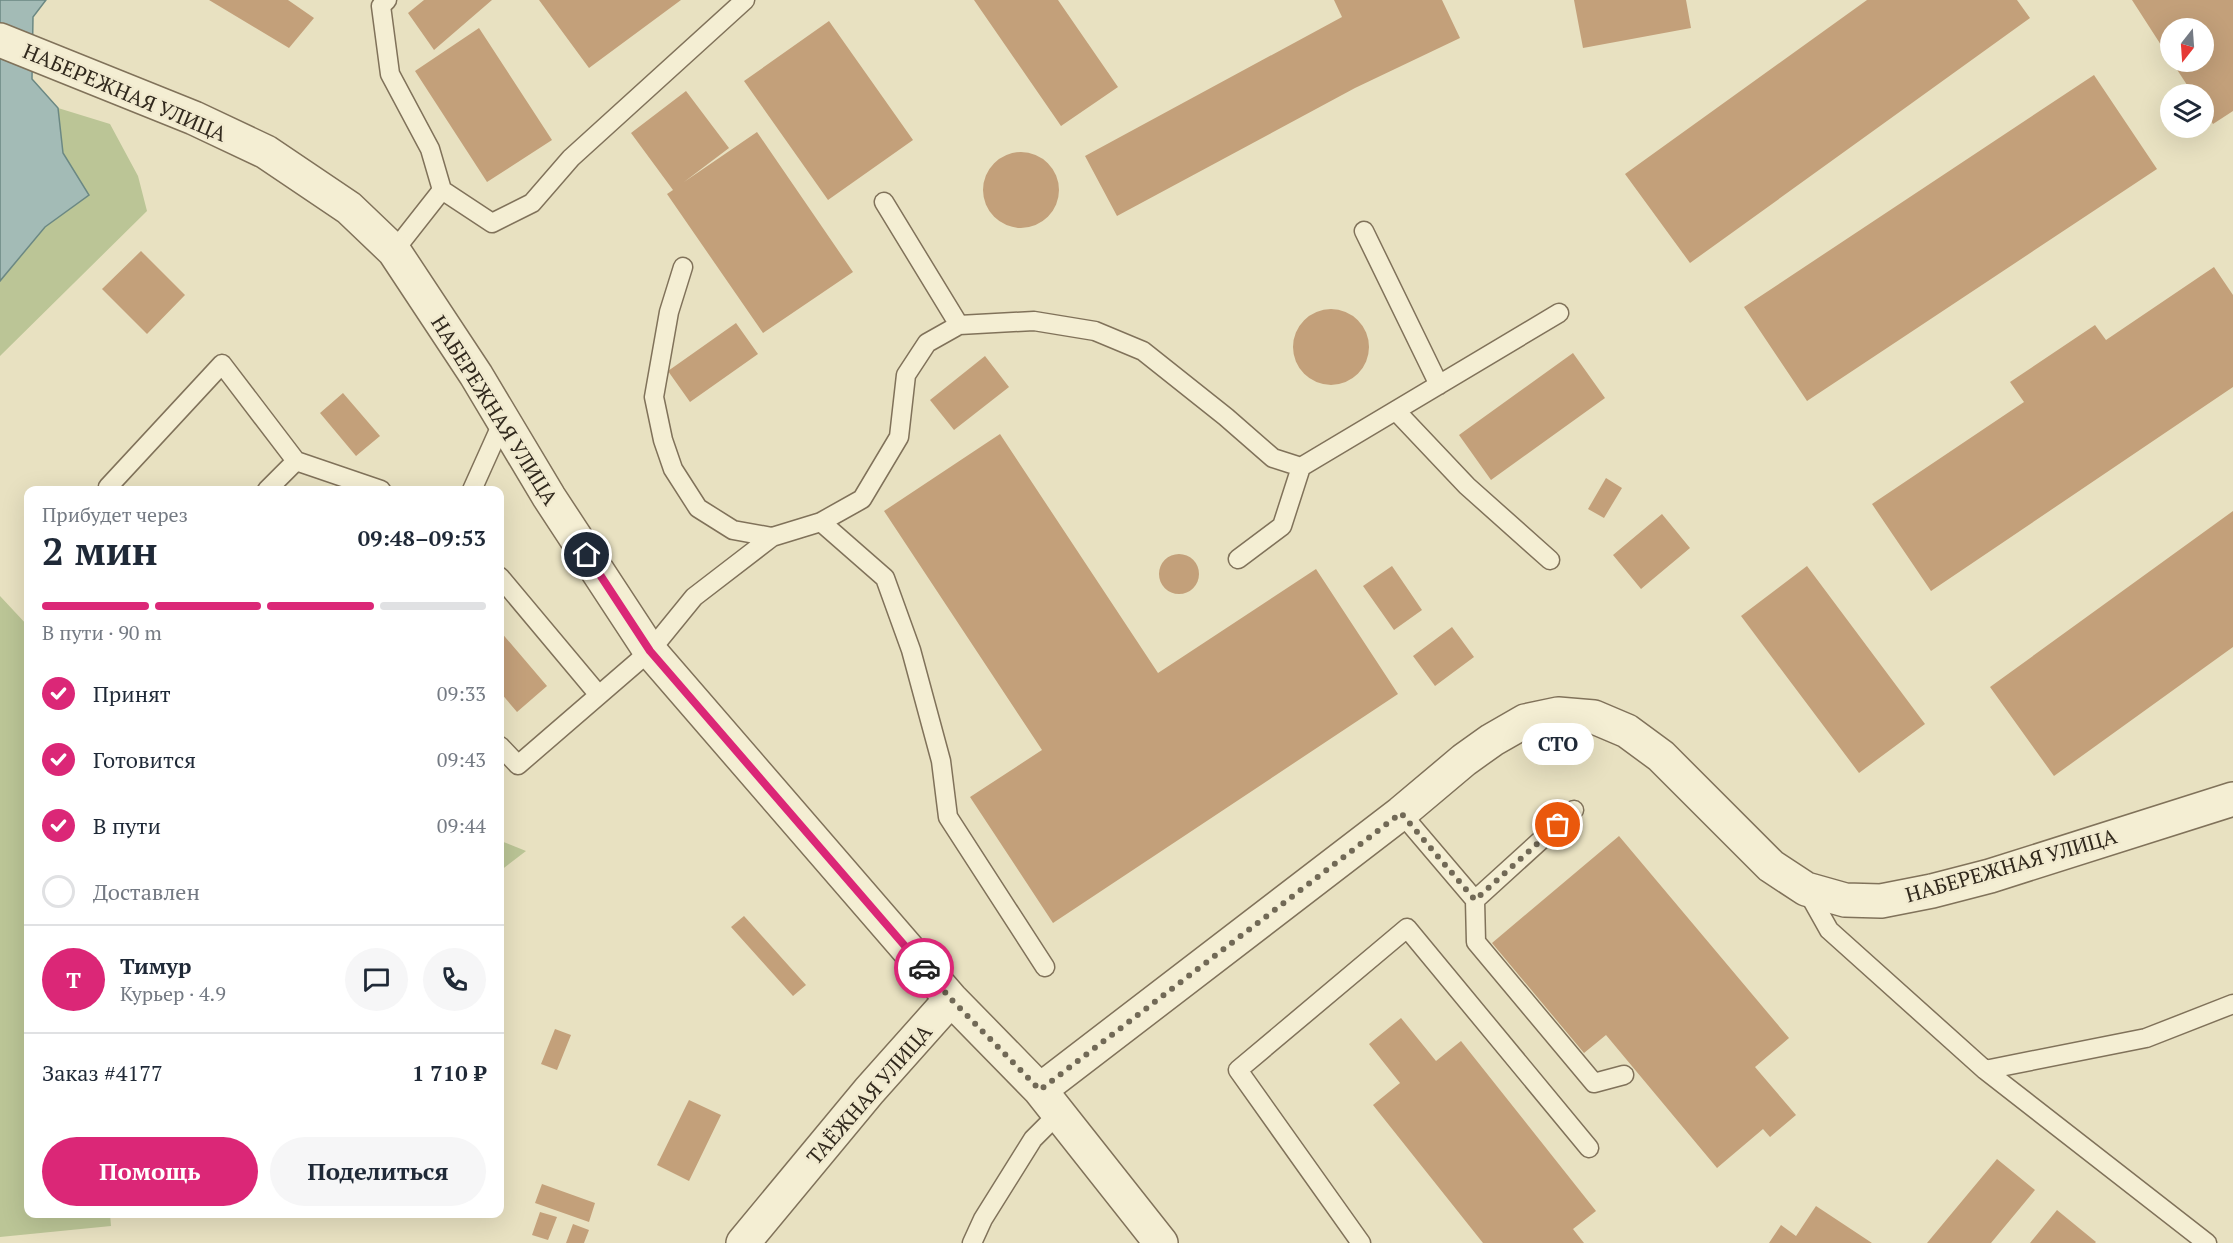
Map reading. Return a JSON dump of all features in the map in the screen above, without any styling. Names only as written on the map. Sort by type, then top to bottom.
[{"type":"street","name":"НАБЕРЕЖНАЯ УЛИЦА","points":[[0,40],[194,118],[266,152],[349,208],[394,251],[549,497],[650,651],[951,999]]},
{"type":"street","name":"НАБЕРЕЖНАЯ УЛИЦА","points":[[1049,1102],[1464,760],[1525,721],[1558,714],[1594,717],[1627,731],[1661,756],[1771,866],[1806,889],[1845,900],[1881,902],[1990,876],[2233,799]]},
{"type":"street","points":[[951,999],[1049,1102],[1161,1243]]},
{"type":"street","name":"ТАЁЖНАЯ УЛИЦА","points":[[742,1243],[951,999]]},
{"type":"lane","points":[[387,0],[381,6],[390,74],[430,149],[442,190],[492,222],[532,203],[571,158],[745,0]]},
{"type":"lane","points":[[394,251],[442,190]]},
{"type":"lane","points":[[884,202],[959,325]]},
{"type":"lane","points":[[1364,231],[1439,385]]},
{"type":"lane","points":[[683,267],[669,312],[654,397],[663,440],[673,469],[698,508],[733,530],[772,537]]},
{"type":"lane","points":[[1238,559],[1282,526],[1301,467],[1559,313]]},
{"type":"lane","points":[[504,750],[518,765],[650,651],[694,597],[772,537],[821,522],[862,499],[899,437],[906,375],[927,343],[959,325],[1034,321],[1095,331],[1143,351],[1273,458],[1301,467]]},
{"type":"lane","points":[[109,486],[222,364],[296,461],[369,486]]},
{"type":"lane","points":[[1396,411],[1467,486],[1550,560]]},
{"type":"lane","points":[[474,486],[503,421]]},
{"type":"lane","points":[[271,486],[296,461]]},
{"type":"lane","points":[[821,522],[885,578],[911,650],[938,750],[948,817],[1045,967]]},
{"type":"lane","points":[[504,582],[598,694]]},
{"type":"lane","points":[[1475,900],[1574,810]]},
{"type":"lane","points":[[1401,813],[1475,900],[1476,942],[1594,1083],[1624,1075]]},
{"type":"lane","points":[[1806,889],[1829,930],[1985,1070],[2207,1243]]},
{"type":"lane","points":[[1361,1243],[1238,1070],[1407,928],[1589,1148]]},
{"type":"lane","points":[[1985,1070],[2146,1038],[2233,1004]]},
{"type":"lane","points":[[972,1243],[982,1219],[1033,1139],[1049,1102]]},
{"type":"green space","points":[[58,108],[110,124],[138,176],[147,211],[0,356],[0,281],[45,227],[89,195],[63,153]]},
{"type":"green space","points":[[0,596],[24,622],[24,1218],[110,1218],[111,1226],[0,1237]]},
{"type":"green space","points":[[504,842],[526,851],[504,868]]},
{"type":"water","points":[[0,0],[46,0],[33,17],[32,79],[58,108],[63,153],[89,195],[45,227],[0,281]]},
{"type":"building","points":[[209,0],[288,0],[314,18],[289,48]]},
{"type":"building","points":[[424,0],[492,0],[434,50],[408,13]]},
{"type":"building","points":[[539,0],[681,0],[589,68]]},
{"type":"building","points":[[974,0],[1058,0],[1118,87],[1061,126]]},
{"type":"building","points":[[1334,0],[1442,0],[1460,38],[1355,88],[1117,216],[1085,156],[1342,17]]},
{"type":"building","points":[[1574,0],[1686,0],[1691,28],[1583,48]]},
{"type":"building","points":[[1867,0],[2017,0],[2030,18],[1690,263],[1625,174]]},
{"type":"building","points":[[2132,0],[2233,0],[2233,111],[2214,123],[2214,84],[2186,84],[2179,72],[2214,72],[2214,18],[2160,18],[2160,43]]},
{"type":"building","points":[[829,21],[913,140],[828,200],[744,81]]},
{"type":"building","points":[[479,28],[552,140],[487,182],[415,71]]},
{"type":"building","points":[[2094,75],[2157,169],[1807,401],[1744,307]]},
{"type":"building","points":[[686,91],[729,148],[684,182],[757,132],[853,272],[763,333],[667,194],[673,190],[631,133]]},
{"type":"building","points":[[1021,152],[1036,155],[1048,163],[1056,175],[1059,190],[1056,205],[1048,217],[1036,225],[1021,228],[1006,225],[994,217],[986,205],[983,190],[986,175],[994,163],[1006,155]]},
{"type":"building","points":[[141,251],[185,295],[147,334],[102,289]]},
{"type":"building","points":[[2214,267],[2233,295],[2233,387],[1931,591],[1872,504],[2024,402],[2010,382],[2095,325],[2106,340]]},
{"type":"building","points":[[1331,309],[1346,312],[1358,320],[1366,332],[1369,347],[1366,362],[1358,374],[1346,382],[1331,385],[1316,382],[1304,374],[1296,362],[1293,347],[1296,332],[1304,320],[1316,312]]},
{"type":"building","points":[[736,323],[758,354],[690,402],[668,371]]},
{"type":"building","points":[[1573,353],[1605,398],[1491,480],[1459,435]]},
{"type":"building","points":[[985,356],[1009,387],[954,430],[930,400]]},
{"type":"building","points":[[343,393],[380,436],[356,456],[320,413]]},
{"type":"building","points":[[1000,434],[1158,673],[1316,569],[1398,694],[1053,923],[970,797],[1042,750],[884,511]]},
{"type":"building","points":[[1606,478],[1622,488],[1604,518],[1588,509]]},
{"type":"building","points":[[2233,511],[2233,647],[2054,776],[1990,687]]},
{"type":"building","points":[[1662,514],[1690,548],[1641,589],[1613,555]]},
{"type":"building","points":[[1179,554],[1193,560],[1199,574],[1193,588],[1179,594],[1165,588],[1159,574],[1165,560]]},
{"type":"building","points":[[1392,566],[1422,610],[1394,630],[1363,586]]},
{"type":"building","points":[[1807,566],[1925,724],[1859,773],[1741,616]]},
{"type":"building","points":[[1452,627],[1474,657],[1435,686],[1413,656]]},
{"type":"building","points":[[504,636],[547,686],[517,712],[504,697]]},
{"type":"building","points":[[1619,836],[1789,1038],[1755,1067],[1796,1115],[1770,1137],[1763,1129],[1717,1168],[1606,1035],[1584,1053],[1492,943]]},
{"type":"building","points":[[744,916],[806,985],[793,996],[731,927]]},
{"type":"building","points":[[1401,1018],[1436,1061],[1461,1041],[1596,1211],[1573,1229],[1584,1243],[1483,1243],[1373,1105],[1400,1083],[1369,1044]]},
{"type":"building","points":[[555,1029],[571,1035],[557,1070],[541,1064]]},
{"type":"building","points":[[689,1100],[721,1115],[689,1181],[657,1165]]},
{"type":"building","points":[[1997,1159],[2035,1190],[1991,1243],[1927,1243]]},
{"type":"building","points":[[542,1184],[595,1203],[589,1222],[535,1203]]},
{"type":"building","points":[[1816,1206],[1872,1243],[1769,1243],[1781,1225],[1796,1236]]},
{"type":"building","points":[[2057,1210],[2096,1242],[2030,1243]]},
{"type":"building","points":[[540,1212],[557,1217],[548,1240],[532,1235]]},
{"type":"building","points":[[573,1224],[589,1230],[584,1243],[566,1243]]},
{"type":"way so far","points":[[924,968],[1040,1090],[1401,813],[1475,900],[1558,825]]},
{"type":"place","name":"СТО","points":[[1558,825]]},
{"type":"route","points":[[587,555],[650,651],[924,968]]}]
